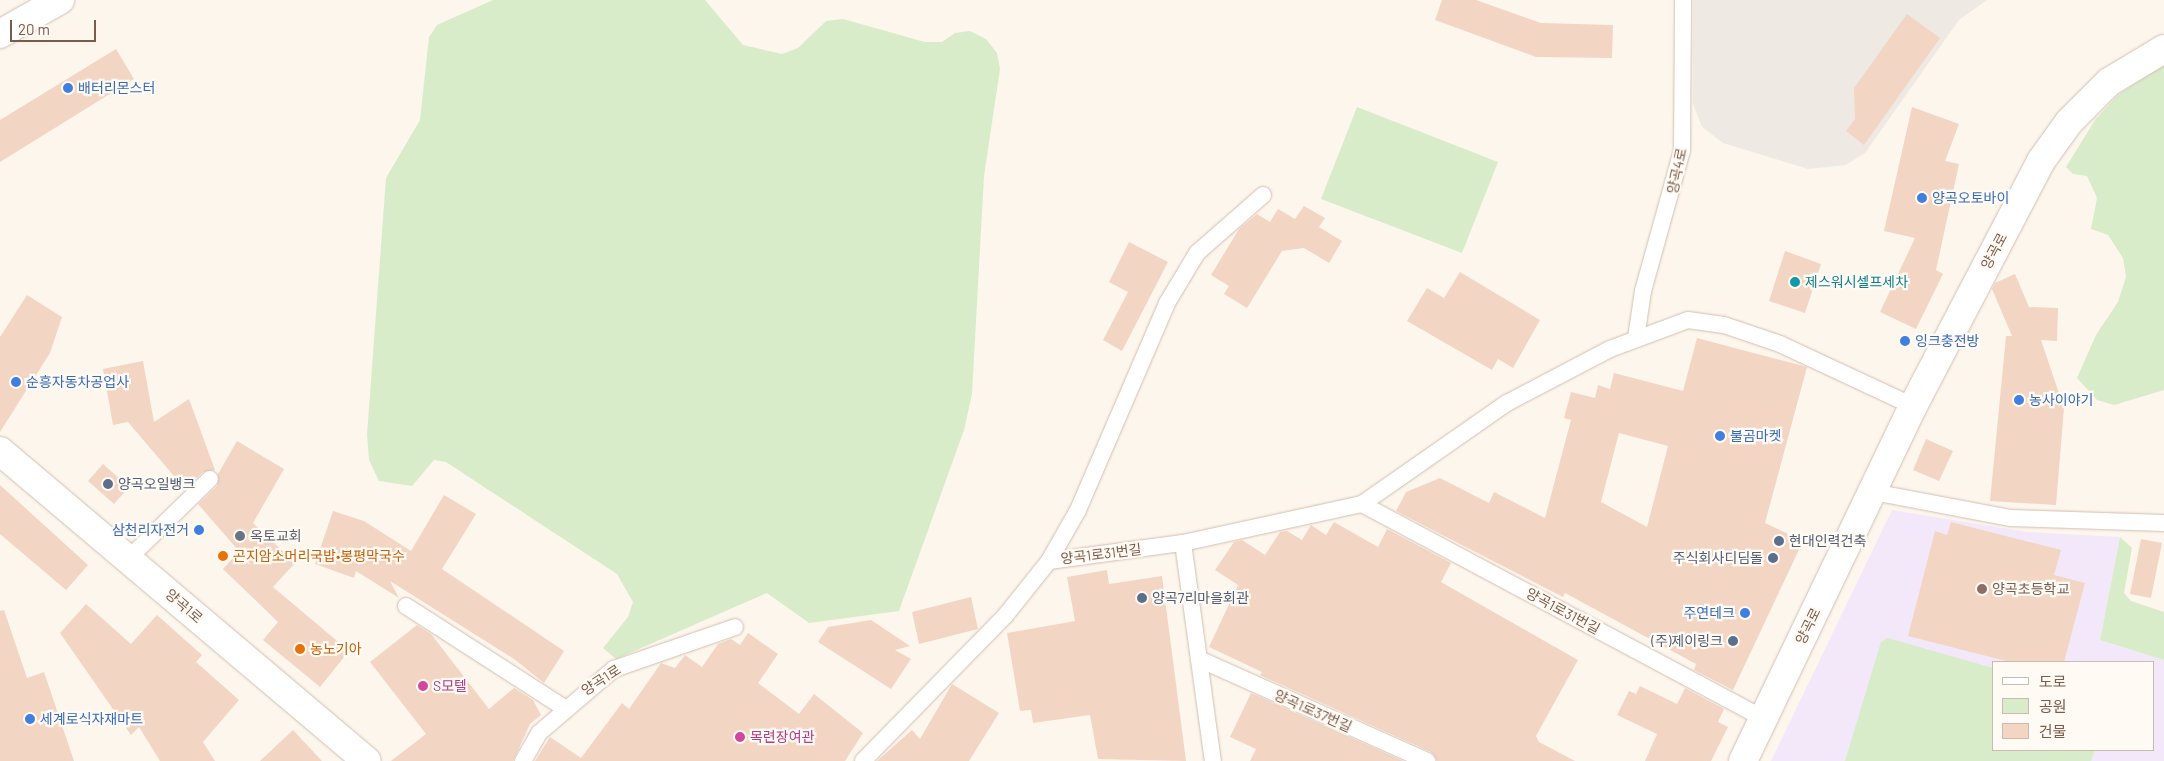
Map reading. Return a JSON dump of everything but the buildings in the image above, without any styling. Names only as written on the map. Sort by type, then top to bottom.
[{"type":"street","points":[[0,34],[60,0]]},
{"type":"street","name":"양곡로","points":[[1743,761],[1913,406],[2041,162],[2069,122],[2109,82],[2164,49]]},
{"type":"street","name":"양곡1로","points":[[0,451],[129,558],[367,761]]},
{"type":"lane","name":"양곡4로","points":[[1636,338],[1643,291],[1682,150],[1683,0]]},
{"type":"lane","points":[[1049,561],[1078,510],[1167,303],[1197,253],[1263,195]]},
{"type":"lane","name":"양곡1로31번길","points":[[864,761],[1005,616],[1049,561],[1183,543],[1362,504],[1508,403],[1610,349],[1688,320],[1724,325],[1780,344],[1913,406]]},
{"type":"lane","points":[[129,558],[210,479]]},
{"type":"lane","points":[[1873,492],[2010,518],[2164,523]]},
{"type":"lane","name":"양곡1로31번길","points":[[1362,504],[1763,718]]},
{"type":"lane","points":[[1183,543],[1213,761]]},
{"type":"lane","points":[[406,606],[564,708]]},
{"type":"lane","name":"양곡1로","points":[[523,761],[538,733],[564,708],[614,669],[735,627]]},
{"type":"lane","name":"양곡1로37번길","points":[[1199,659],[1427,761]]},
{"type":"shaded area","points":[[1693,0],[1987,0],[1959,20],[1865,153],[1846,165],[1808,169],[1723,143],[1702,127],[1693,104]]},
{"type":"shaded area","name":"양곡초등학교","points":[[1892,510],[2027,532],[2120,537],[2100,640],[2164,660],[2164,761],[1771,761]]},
{"type":"green space","points":[[493,0],[705,0],[743,45],[782,54],[798,48],[826,21],[843,19],[925,42],[942,42],[955,33],[970,31],[986,39],[997,53],[1000,69],[984,176],[972,394],[964,430],[899,611],[809,623],[767,593],[616,659],[603,648],[628,617],[633,602],[617,574],[446,462],[434,460],[412,486],[379,481],[369,460],[367,435],[386,178],[420,120],[429,37],[437,25]]},
{"type":"green space","points":[[2164,64],[2164,390],[2114,405],[2097,400],[2077,378],[2096,335],[2118,302],[2126,277],[2123,258],[2108,235],[2091,229],[2097,198],[2087,176],[2073,174],[2066,167],[2095,120],[2118,95]]},
{"type":"green space","points":[[1357,107],[1498,162],[1462,253],[1321,199]]},
{"type":"green space","points":[[2120,537],[2132,548],[2124,593],[2131,601],[2164,612],[2164,660],[2100,640]]},
{"type":"green space","points":[[1888,638],[1992,668],[1992,751],[2095,751],[2091,761],[1845,761],[1881,642]]},
{"type":"place","name":"배터리몬스터","points":[[68,88]]},
{"type":"place","name":"양곡오토바이","points":[[1922,198]]},
{"type":"place","name":"제스워시셀프세차","points":[[1795,282]]},
{"type":"place","name":"잉크충전방","points":[[1905,341]]},
{"type":"place","name":"순흥자동차공업사","points":[[16,382]]},
{"type":"place","name":"농사이야기","points":[[2019,400]]},
{"type":"place","name":"불곰마켓","points":[[1720,436]]},
{"type":"place","name":"양곡오일뱅크","points":[[108,484]]},
{"type":"place","name":"삼천리자전거","points":[[199,530]]},
{"type":"place","name":"옥토교회","points":[[240,536]]},
{"type":"place","name":"현대인력건축","points":[[1779,541]]},
{"type":"place","name":"곤지암소머리국밥•봉평막국수","points":[[223,556]]},
{"type":"place","name":"주식회사디딤돌","points":[[1773,558]]},
{"type":"place","name":"양곡초등학교","points":[[1982,589]]},
{"type":"place","name":"양곡7리마을회관","points":[[1142,598]]},
{"type":"place","name":"주연테크","points":[[1745,613]]},
{"type":"place","name":"(주)제이링크","points":[[1733,641]]},
{"type":"place","name":"농노기아","points":[[300,649]]},
{"type":"place","name":"S모텔","points":[[423,686]]},
{"type":"place","name":"세계로식자재마트","points":[[30,719]]},
{"type":"place","name":"목련장여관","points":[[740,737]]}]
